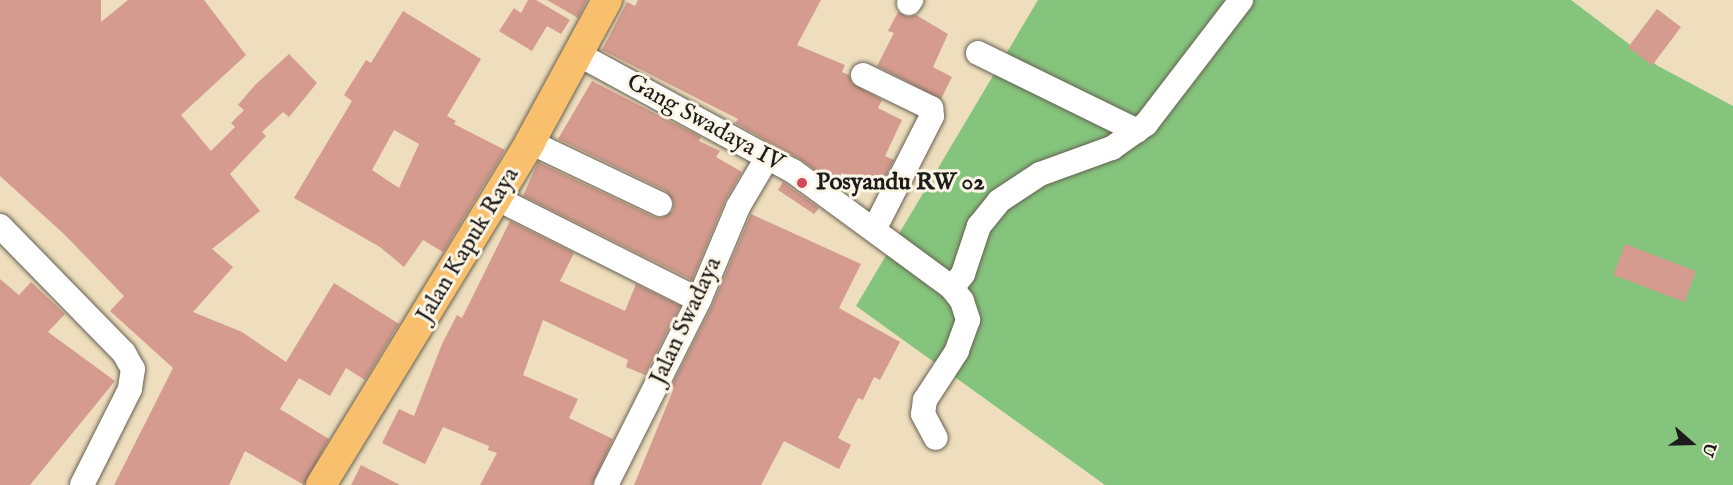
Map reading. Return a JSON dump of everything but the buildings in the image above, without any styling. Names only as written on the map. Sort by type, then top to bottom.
[{"type":"main road","name":"Jalan Kapuk Raya","points":[[321,485],[530,142],[607,0]]},
{"type":"street","points":[[952,288],[963,274],[979,226],[999,201],[1040,174],[1112,148],[1137,131],[1181,82],[1241,0]]},
{"type":"street","points":[[978,53],[1137,131]]},
{"type":"street","name":"Gang Swadaya IV","points":[[578,54],[793,171],[875,228],[952,288],[962,301],[968,320],[957,351],[925,400],[923,414],[936,438]]},
{"type":"street","points":[[863,75],[931,108],[932,116],[875,228]]},
{"type":"street","points":[[530,142],[660,204]]},
{"type":"street","name":"Jalan Swadaya","points":[[606,485],[699,300],[738,207],[767,158]]},
{"type":"street","points":[[496,198],[699,300]]},
{"type":"street","points":[[0,226],[124,352],[133,369],[130,389],[82,485]]},
{"type":"green space","points":[[1038,0],[1571,0],[1658,66],[1733,106],[1733,485],[1105,485],[856,306]]},
{"type":"place","name":"Posyandu RW 02","points":[[802,183]]}]
